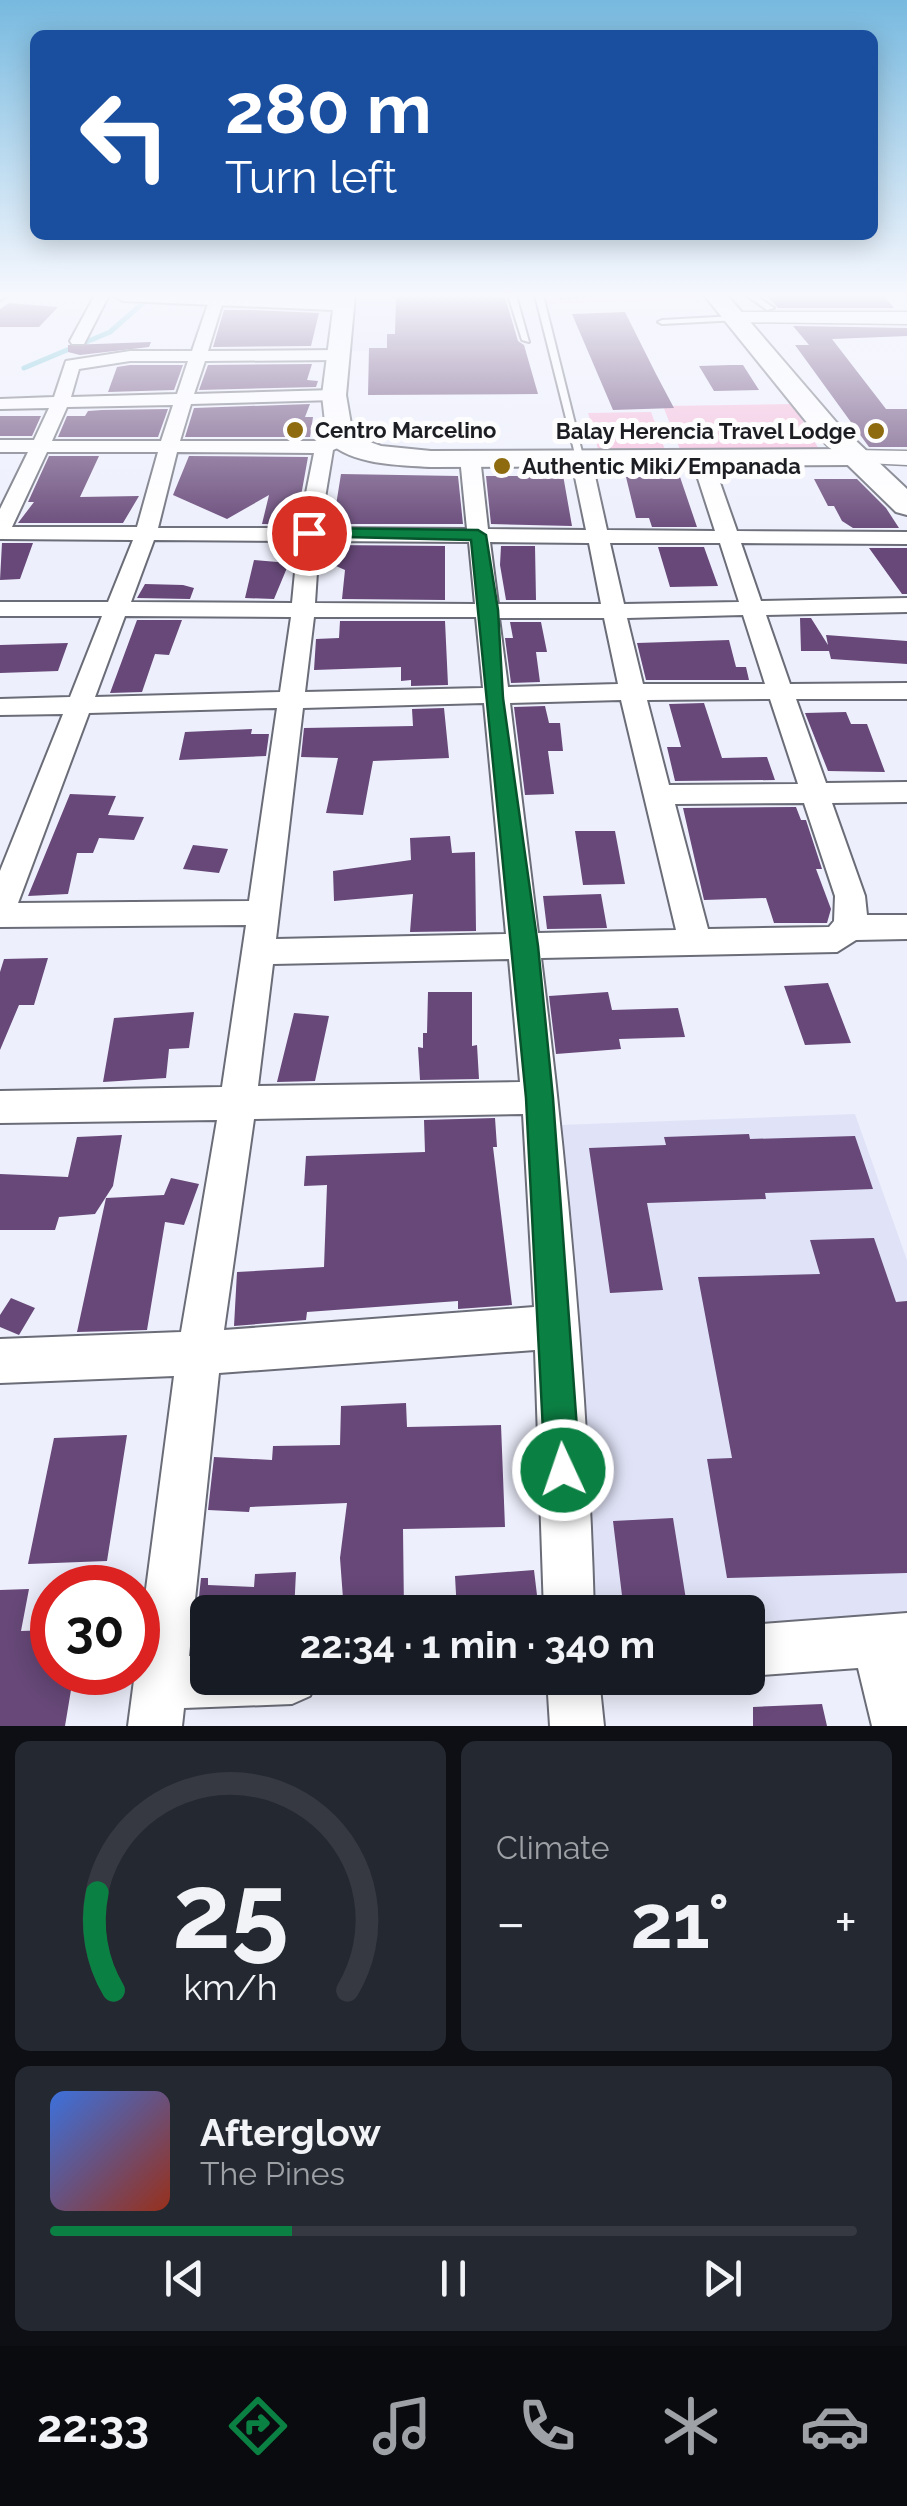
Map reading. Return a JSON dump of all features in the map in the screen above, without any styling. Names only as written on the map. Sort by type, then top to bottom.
[{"type":"main road","points":[[336,376],[332,443],[370,452],[470,457],[853,457]]},
{"type":"main road","points":[[784,376],[853,457],[907,506]]},
{"type":"street","points":[[69,376],[61,402],[0,532],[907,538]]},
{"type":"street","points":[[191,376],[146,532],[0,912],[259,932],[526,946],[837,939],[849,928],[853,911],[850,896],[812,795],[781,690],[701,457]]},
{"type":"street","points":[[0,404],[334,395]]},
{"type":"street","points":[[0,446],[332,443],[309,533],[303,610],[238,1103],[200,1353],[157,1705],[207,1695]]},
{"type":"street","points":[[470,457],[489,610],[493,698],[526,946],[540,1098],[568,1595]]},
{"type":"street","points":[[853,457],[907,458]]},
{"type":"street","points":[[582,458],[632,692],[695,942]]},
{"type":"street","points":[[0,609],[617,611],[907,605]]},
{"type":"street","points":[[0,707],[290,698],[907,691]]},
{"type":"street","points":[[657,796],[907,792]]},
{"type":"street","points":[[849,928],[907,927]]},
{"type":"street","points":[[0,1108],[540,1098]]},
{"type":"street","points":[[0,1360],[200,1353],[556,1327]]},
{"type":"street","points":[[765,1650],[892,1640],[899,1726]]},
{"type":"street","points":[[574,1695],[577,1726]]},
{"type":"lane","points":[[560,376],[582,458]]},
{"type":"shaded area","points":[[793,404],[820,451],[681,452],[663,406]]},
{"type":"shaded area","points":[[651,412],[667,455],[600,456],[588,413]]},
{"type":"shaded area","points":[[855,1114],[907,1260],[907,1626],[765,1635],[765,1595],[584,1595],[559,1125]]},
{"type":"building","points":[[114,376],[179,376],[174,390],[108,392]]},
{"type":"building","points":[[204,376],[308,376],[307,380],[318,381],[316,387],[199,390]]},
{"type":"building","points":[[368,376],[533,376],[538,394],[368,395]]},
{"type":"building","points":[[598,376],[657,376],[674,408],[613,410]]},
{"type":"building","points":[[705,376],[750,376],[759,390],[714,391]]},
{"type":"building","points":[[817,376],[860,376],[886,409],[907,409],[907,447],[869,447]]},
{"type":"building","points":[[310,404],[305,417],[313,417],[310,437],[185,437],[194,408]]},
{"type":"building","points":[[168,409],[158,437],[58,437],[67,416],[85,416],[88,411],[102,410]]},
{"type":"building","points":[[0,416],[41,416],[32,436],[0,436]]},
{"type":"building","points":[[49,456],[99,456],[80,497],[139,496],[123,523],[18,523],[34,502],[28,502]]},
{"type":"building","points":[[189,456],[308,457],[296,524],[262,524],[269,495],[227,519],[173,495]]},
{"type":"building","points":[[533,470],[557,470],[557,475],[563,475],[572,526],[491,524],[486,476],[533,476]]},
{"type":"building","points":[[341,474],[458,476],[463,524],[333,524]]},
{"type":"building","points":[[626,477],[680,477],[697,527],[652,527],[649,518],[636,518]]},
{"type":"building","points":[[814,479],[857,479],[886,508],[899,528],[853,528],[842,521],[834,506],[828,506]]},
{"type":"building","points":[[2,543],[33,543],[20,579],[0,580]]},
{"type":"building","points":[[330,545],[445,546],[445,600],[342,599],[345,570],[327,562]]},
{"type":"building","points":[[501,546],[535,546],[536,600],[506,600]]},
{"type":"building","points":[[658,547],[704,547],[718,586],[670,587]]},
{"type":"building","points":[[869,548],[907,548],[907,594],[902,594]]},
{"type":"building","points":[[254,560],[289,563],[274,599],[245,598]]},
{"type":"building","points":[[145,584],[194,588],[190,599],[137,598]]},
{"type":"building","points":[[800,618],[811,618],[828,645],[826,635],[907,641],[907,664],[831,659],[829,651],[801,651]]},
{"type":"building","points":[[137,620],[182,620],[169,655],[155,654],[142,692],[110,693]]},
{"type":"building","points":[[340,621],[445,621],[448,685],[411,686],[411,680],[401,681],[401,667],[314,670],[316,639],[339,638]]},
{"type":"building","points":[[510,622],[541,622],[547,652],[536,652],[540,682],[511,683],[505,638],[513,638]]},
{"type":"building","points":[[729,640],[736,667],[746,667],[749,680],[646,680],[637,643]]},
{"type":"building","points":[[68,643],[58,671],[0,673],[0,645]]},
{"type":"building","points":[[704,703],[722,758],[767,757],[775,780],[675,781],[667,747],[681,747],[669,704]]},
{"type":"building","points":[[545,706],[549,723],[560,723],[563,751],[548,751],[554,794],[525,795],[514,707]]},
{"type":"building","points":[[444,708],[449,758],[373,761],[363,815],[326,813],[338,758],[301,757],[304,728],[413,726],[412,709]]},
{"type":"building","points":[[846,712],[851,724],[867,724],[885,772],[828,771],[805,713]]},
{"type":"building","points":[[252,729],[251,734],[269,734],[266,756],[179,760],[185,732]]},
{"type":"building","points":[[70,794],[116,796],[108,815],[144,817],[134,840],[99,838],[93,853],[77,853],[68,894],[28,896]]},
{"type":"building","points":[[796,807],[801,820],[806,820],[822,869],[816,869],[831,909],[827,923],[774,923],[766,898],[704,900],[683,808]]},
{"type":"building","points":[[575,831],[615,831],[625,884],[583,885]]},
{"type":"building","points":[[450,836],[452,853],[475,852],[476,931],[410,932],[413,894],[334,901],[333,871],[411,860],[410,838]]},
{"type":"building","points":[[193,845],[228,849],[219,873],[183,869]]},
{"type":"building","points":[[601,894],[607,928],[547,929],[543,896]]},
{"type":"building","points":[[48,958],[34,1005],[19,1005],[0,1050],[0,972],[4,959]]},
{"type":"building","points":[[828,983],[851,1043],[805,1045],[784,986]]},
{"type":"building","points":[[428,992],[472,992],[472,1046],[477,1045],[479,1079],[420,1080],[418,1047],[423,1048],[423,1033],[427,1033]]},
{"type":"building","points":[[608,992],[612,1010],[678,1008],[685,1037],[619,1039],[621,1049],[556,1054],[549,996]]},
{"type":"building","points":[[194,1012],[189,1048],[169,1049],[166,1078],[103,1082],[114,1018]]},
{"type":"building","points":[[294,1013],[329,1016],[315,1081],[277,1082]]},
{"type":"building","points":[[495,1118],[497,1147],[493,1147],[512,1305],[458,1309],[458,1301],[307,1312],[306,1320],[234,1326],[237,1272],[324,1267],[327,1185],[304,1186],[306,1156],[425,1152],[424,1120]]},
{"type":"building","points":[[749,1134],[750,1139],[855,1136],[873,1189],[765,1193],[766,1199],[647,1203],[663,1290],[610,1293],[589,1148],[666,1145],[664,1137]]},
{"type":"building","points":[[122,1135],[113,1186],[95,1214],[59,1217],[55,1230],[0,1230],[0,1174],[68,1177],[77,1137]]},
{"type":"building","points":[[171,1178],[199,1184],[184,1225],[165,1222],[147,1330],[77,1332],[106,1198],[164,1195]]},
{"type":"building","points":[[874,1238],[896,1302],[907,1301],[907,1573],[727,1578],[707,1459],[732,1458],[698,1277],[820,1274],[810,1240]]},
{"type":"building","points":[[11,1298],[35,1308],[19,1335],[0,1327],[0,1315]]},
{"type":"building","points":[[406,1403],[407,1427],[501,1425],[505,1527],[403,1529],[404,1595],[343,1595],[340,1558],[347,1503],[250,1507],[249,1512],[208,1510],[214,1457],[272,1460],[273,1446],[340,1445],[341,1406]]},
{"type":"building","points":[[127,1435],[107,1561],[28,1564],[54,1438]]},
{"type":"building","points":[[673,1518],[685,1595],[622,1595],[613,1521]]},
{"type":"building","points":[[534,1570],[537,1595],[456,1595],[455,1576]]},
{"type":"building","points":[[296,1572],[295,1595],[199,1595],[201,1578],[208,1578],[208,1585],[254,1587],[255,1574]]},
{"type":"building","points":[[29,1589],[21,1631],[30,1631],[30,1695],[70,1695],[65,1726],[0,1726],[0,1590]]},
{"type":"building","points":[[822,1704],[827,1726],[753,1726],[753,1707]]},
{"type":"place","name":"Centro Marcelino","points":[[295,430]]},
{"type":"place","name":"Balay Herencia Travel Lodge","points":[[876,431]]},
{"type":"place","name":"Authentic Miki/Empanada","points":[[502,466]]},
{"type":"route","points":[[309,533],[478,535],[540,1098],[563,1470]]}]
